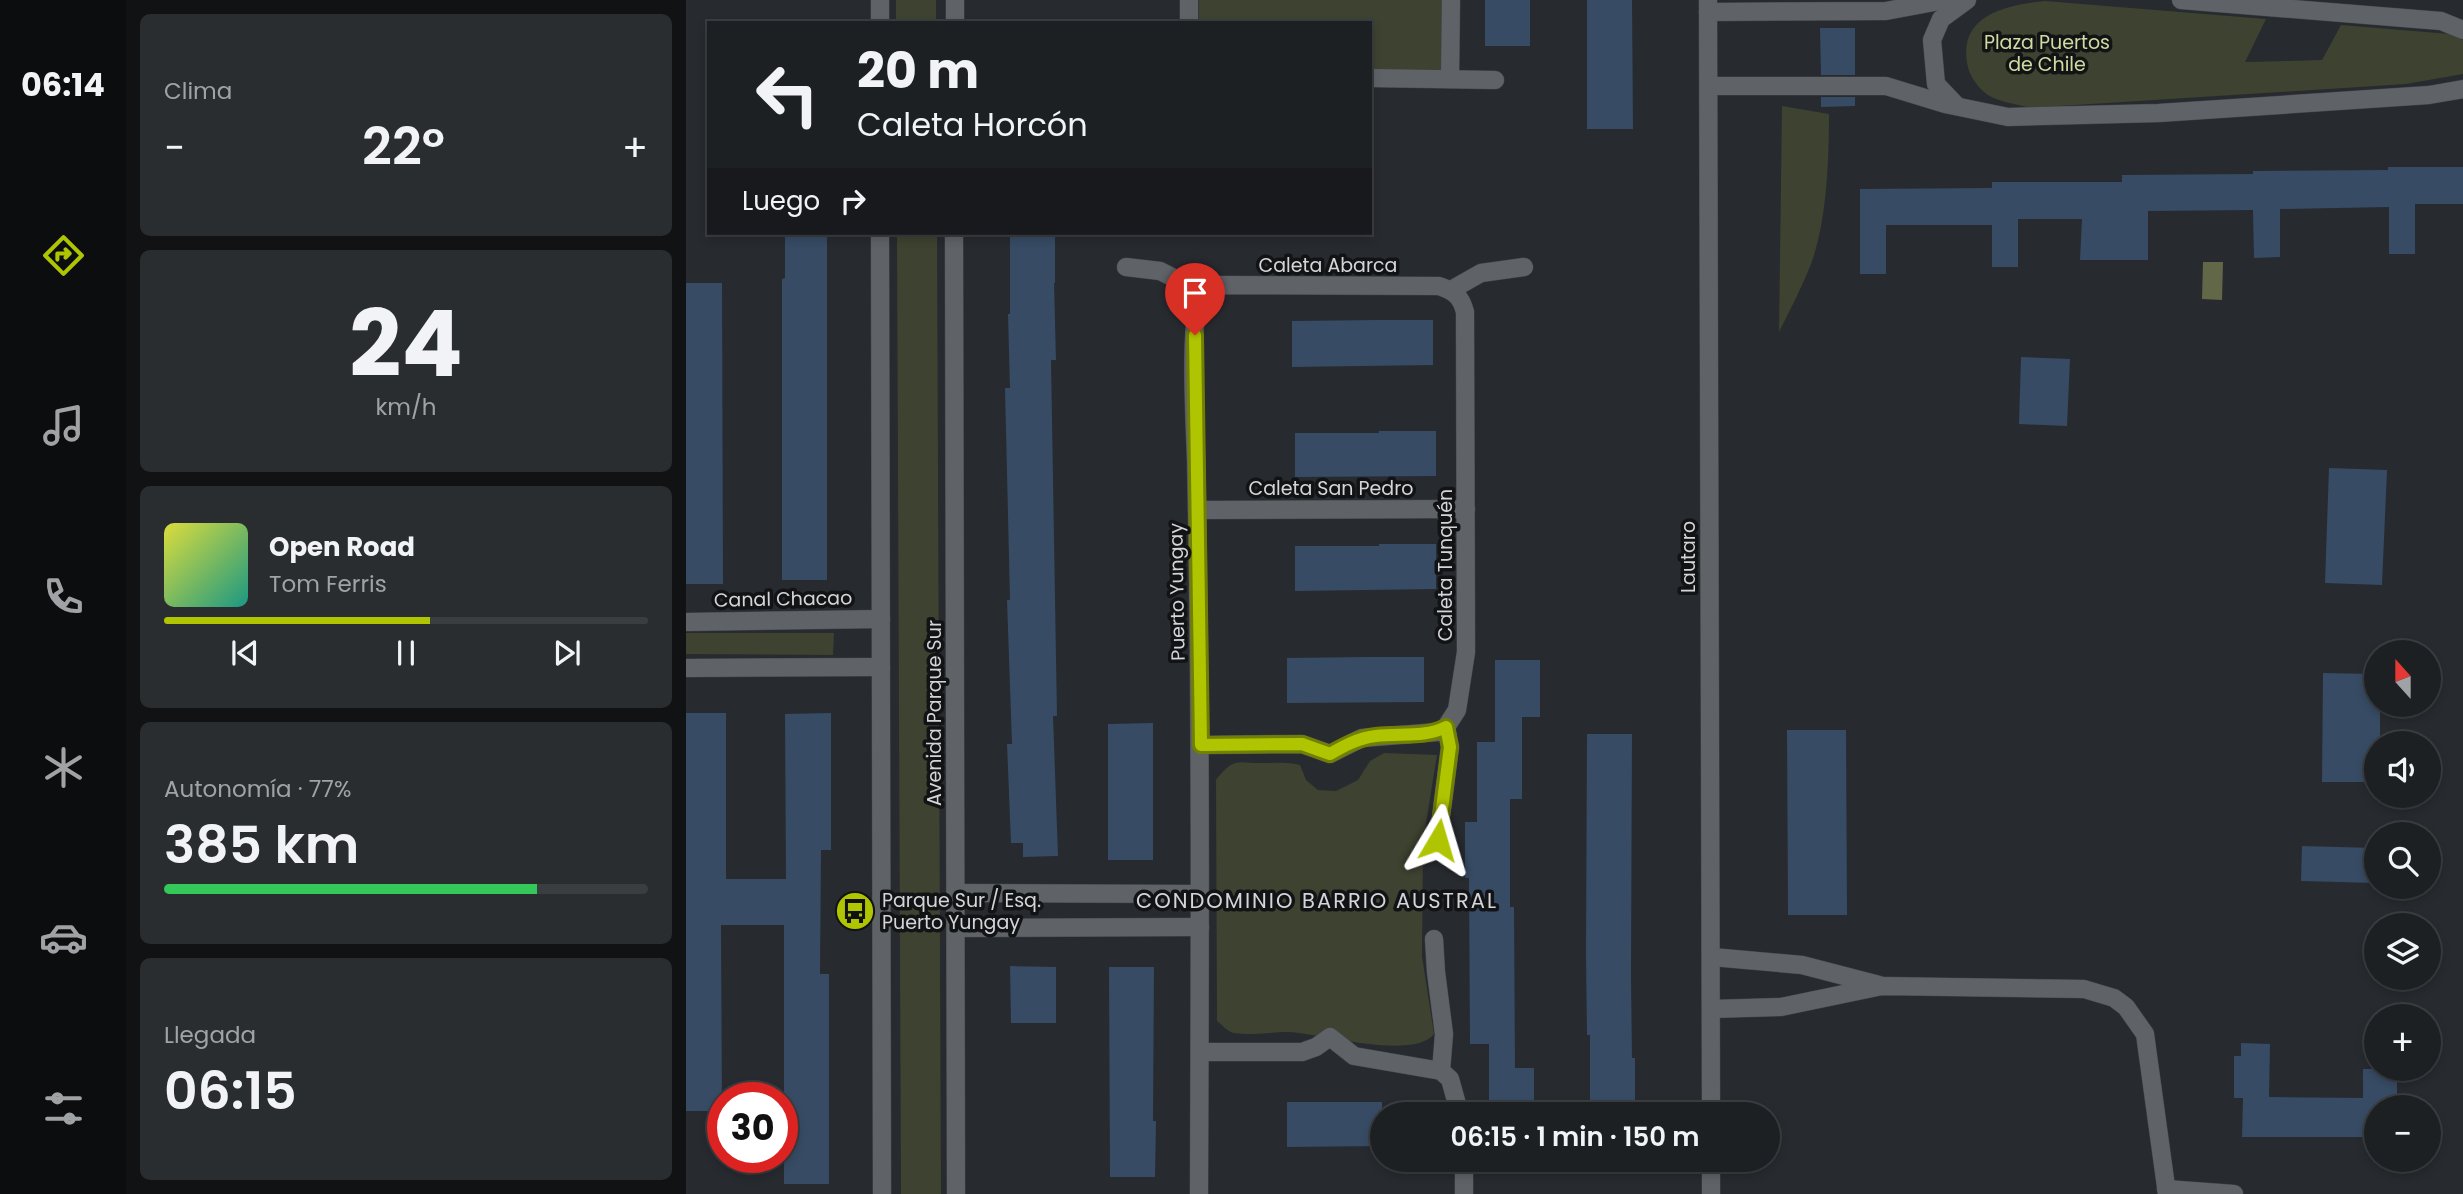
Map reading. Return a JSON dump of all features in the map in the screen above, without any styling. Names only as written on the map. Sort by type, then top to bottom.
[{"type":"street","points":[[880,0],[880,21]]},
{"type":"street","points":[[955,0],[955,21]]},
{"type":"street","points":[[1189,0],[1189,21]]},
{"type":"street","points":[[1450,79],[1451,0]]},
{"type":"street","points":[[1708,6],[1886,11],[1945,0]]},
{"type":"street","points":[[1957,106],[1936,84],[1932,40],[1941,19],[1967,0]]},
{"type":"street","points":[[2182,0],[2441,20],[2463,30]]},
{"type":"street","name":"Lautaro","points":[[1708,6],[1711,1102]]},
{"type":"street","points":[[1372,78],[1495,80]]},
{"type":"street","points":[[1709,86],[1886,86],[2008,117],[2159,113],[2430,95],[2463,89]]},
{"type":"street","points":[[880,235],[882,1194]]},
{"type":"street","name":"Avenida Parque Sur","points":[[954,235],[956,1194]]},
{"type":"street","points":[[1126,267],[1160,271],[1202,292]]},
{"type":"street","points":[[1451,290],[1481,273],[1524,267]]},
{"type":"street","name":"Caleta Abarca","points":[[1202,292],[1220,285],[1439,286],[1451,290]]},
{"type":"street","name":"Caleta Tunquén","points":[[1438,840],[1450,747],[1446,727],[1457,710],[1466,652],[1465,312],[1459,297],[1451,290]]},
{"type":"street","name":"Puerto Yungay","points":[[1199,1194],[1201,745],[1195,309],[1202,292]]},
{"type":"street","name":"Caleta San Pedro","points":[[1197,510],[1466,509]]},
{"type":"street","name":"Canal Chacao","points":[[686,622],[881,619]]},
{"type":"street","points":[[686,668],[881,667]]},
{"type":"street","points":[[1201,745],[1302,744],[1330,754],[1362,738],[1426,734],[1446,727]]},
{"type":"street","points":[[956,893],[1200,894]]},
{"type":"street","points":[[956,928],[1200,928]]},
{"type":"street","points":[[1434,939],[1444,1034],[1441,1070]]},
{"type":"street","points":[[1712,957],[1802,965],[1882,986]]},
{"type":"street","points":[[1711,1009],[1781,1007],[1882,986],[2084,989],[2114,998],[2126,1007],[2145,1034],[2166,1191],[2234,1194]]},
{"type":"street","points":[[1199,1052],[1302,1052],[1317,1048],[1330,1037],[1354,1056],[1441,1070],[1450,1079],[1456,1102]]},
{"type":"street","points":[[1464,1172],[1464,1194]]},
{"type":"street","points":[[1711,1172],[1711,1194]]},
{"type":"green space","points":[[896,0],[936,0],[936,21],[896,21]]},
{"type":"green space","points":[[1199,0],[1447,0],[1443,79],[1372,78],[1372,21],[1199,21]]},
{"type":"green space","name":"Plaza Puertos de Chile","points":[[2045,1],[2266,19],[2245,62],[2322,60],[2341,25],[2450,34],[2463,40],[2463,74],[2406,84],[2030,108],[1988,95],[1974,81],[1968,68],[1967,46],[1971,33],[1978,23],[2002,9]]},
{"type":"green space","points":[[1782,106],[1829,114],[1829,132],[1828,170],[1821,229],[1811,264],[1779,332]]},
{"type":"green space","points":[[897,235],[937,235],[941,1194],[901,1194]]},
{"type":"green space","points":[[686,633],[834,633],[833,655],[686,654]]},
{"type":"green space","points":[[1384,753],[1437,755],[1423,842],[1422,956],[1434,1034],[1423,1042],[1387,1045],[1365,1044],[1303,1033],[1247,1034],[1230,1031],[1217,1021],[1216,780],[1228,767],[1238,762],[1291,763],[1300,765],[1306,780],[1318,790],[1336,791],[1358,780],[1370,761]]},
{"type":"shaded area","points":[[2203,262],[2223,262],[2222,300],[2202,299]]},
{"type":"building","points":[[1485,0],[1530,0],[1530,46],[1485,46]]},
{"type":"building","points":[[1587,0],[1632,0],[1633,129],[1587,129]]},
{"type":"building","points":[[1820,28],[1855,28],[1855,75],[1821,75]]},
{"type":"building","points":[[1821,97],[1855,97],[1855,106],[1821,107]]},
{"type":"building","points":[[2388,167],[2463,167],[2463,204],[2415,204],[2415,254],[2389,254],[2389,207],[2280,209],[2280,257],[2254,258],[2253,210],[2148,211],[2148,260],[2080,260],[2082,219],[2018,219],[2018,267],[1992,267],[1992,225],[1886,225],[1886,274],[1860,274],[1860,189],[1992,188],[1992,182],[2122,182],[2122,175],[2388,170]]},
{"type":"building","points":[[785,235],[827,235],[827,580],[782,580],[782,279],[785,278]]},
{"type":"building","points":[[1010,235],[1055,235],[1056,360],[1051,360],[1057,716],[1053,716],[1058,856],[1023,857],[1023,843],[1011,843],[1007,744],[1012,744],[1007,600],[1010,600],[1005,388],[1010,388]]},
{"type":"building","points":[[686,283],[722,283],[723,584],[686,584]]},
{"type":"building","points":[[1433,320],[1433,365],[1292,367],[1292,321]]},
{"type":"building","points":[[2021,357],[2070,359],[2067,426],[2019,424]]},
{"type":"building","points":[[1436,431],[1436,476],[1295,477],[1295,433]]},
{"type":"building","points":[[2329,468],[2387,470],[2382,585],[2325,583]]},
{"type":"building","points":[[1436,544],[1436,589],[1295,591],[1295,546]]},
{"type":"building","points":[[1424,657],[1424,702],[1287,703],[1287,658]]},
{"type":"building","points":[[1495,660],[1540,660],[1540,717],[1522,717],[1522,799],[1510,799],[1515,1068],[1534,1068],[1534,1102],[1489,1102],[1489,1044],[1470,1044],[1469,878],[1465,878],[1465,822],[1477,822],[1477,742],[1495,742]]},
{"type":"building","points":[[2323,673],[2364,674],[2364,718],[2380,718],[2380,731],[2364,731],[2364,782],[2322,782]]},
{"type":"building","points":[[686,713],[726,713],[726,879],[786,879],[785,714],[831,713],[831,850],[821,850],[820,974],[829,974],[829,1184],[784,1184],[784,1173],[798,1173],[798,1082],[784,1082],[784,925],[721,925],[722,1082],[707,1082],[707,1111],[686,1111]]},
{"type":"building","points":[[1153,723],[1153,860],[1108,860],[1108,724]]},
{"type":"building","points":[[1787,730],[1846,730],[1847,915],[1788,915]]},
{"type":"building","points":[[1587,734],[1632,734],[1631,978],[1635,1102],[1590,1102],[1586,955]]},
{"type":"building","points":[[2302,846],[2364,848],[2364,883],[2301,881]]},
{"type":"building","points":[[1010,966],[1056,967],[1056,1023],[1011,1023]]},
{"type":"building","points":[[1109,967],[1154,967],[1155,1177],[1110,1177]]},
{"type":"building","points":[[2241,1043],[2270,1044],[2269,1097],[2363,1098],[2363,1069],[2364,1081],[2397,1081],[2397,1095],[2364,1095],[2364,1137],[2242,1137],[2243,1098],[2234,1098],[2234,1056],[2241,1056]]},
{"type":"building","points":[[1287,1102],[1370,1102],[1370,1146],[1287,1147]]},
{"type":"place","name":"Parque Sur / Esq. Puerto Yungay","points":[[855,911]]},
{"type":"district","name":"CONDOMINIO BARRIO AUSTRAL","points":[[1317,900]]},
{"type":"route","points":[[1195,335],[1201,745],[1302,744],[1330,754],[1362,738],[1426,734],[1446,727],[1450,747],[1438,840]]}]
